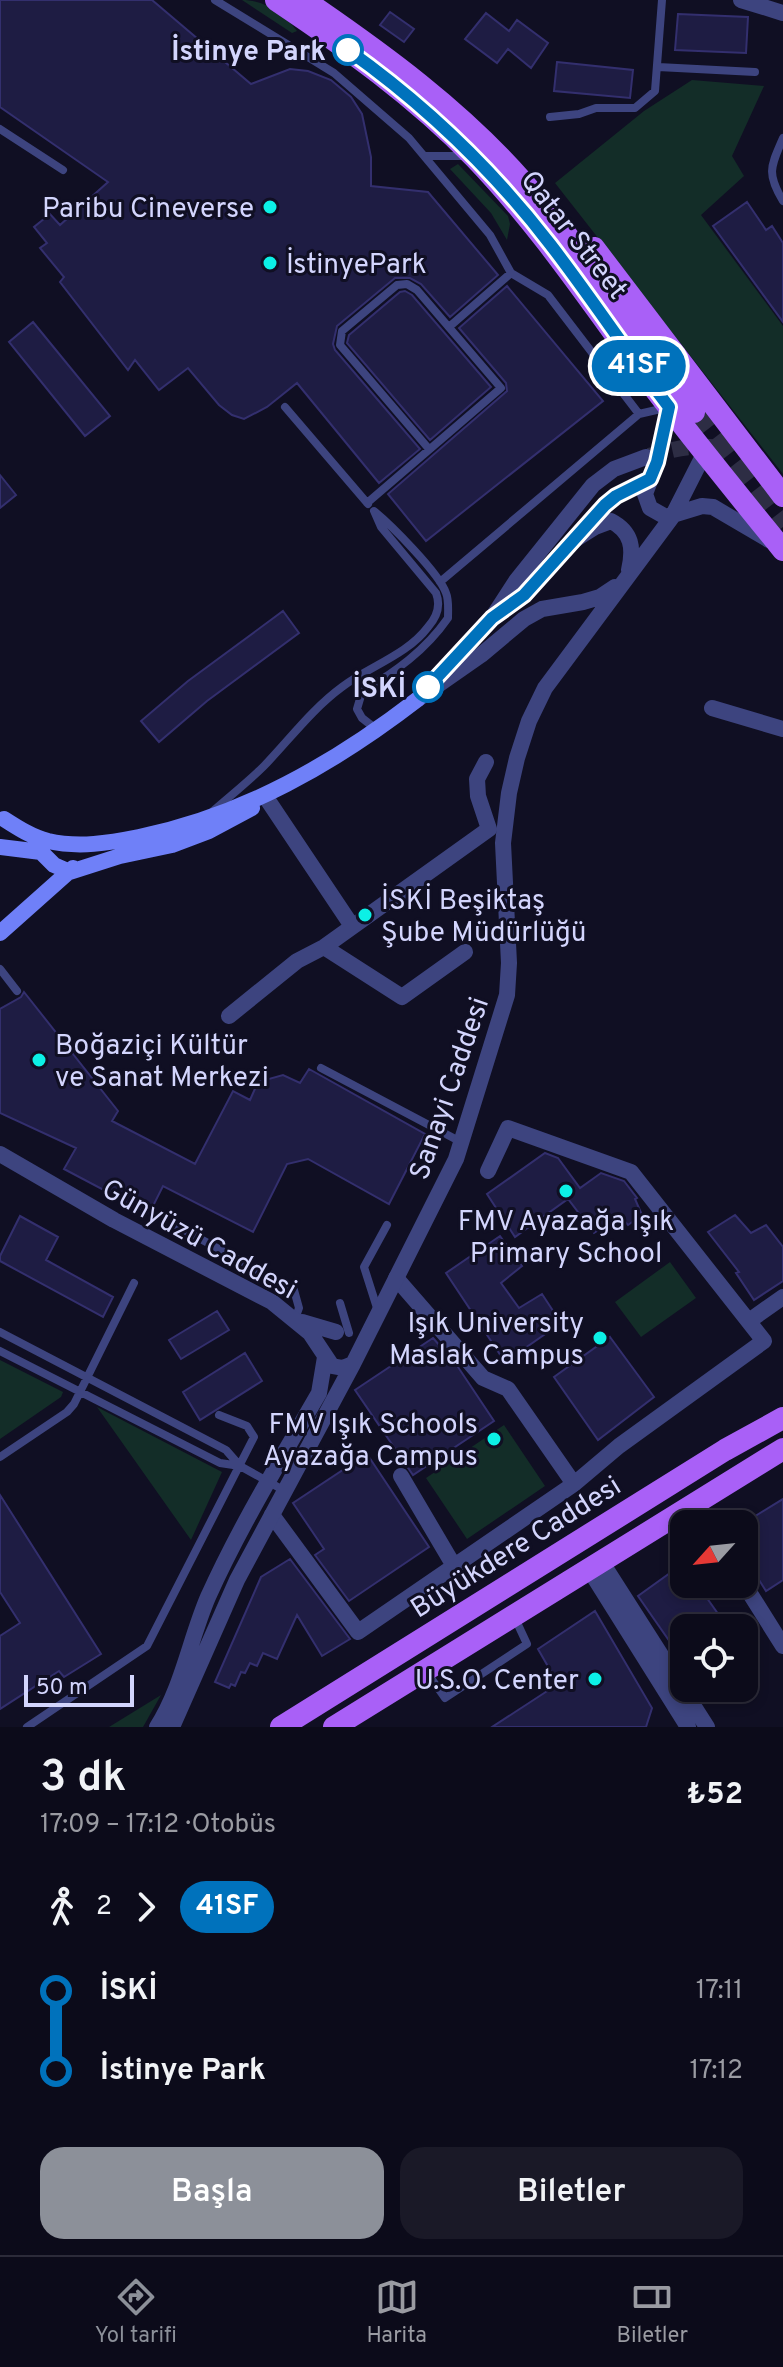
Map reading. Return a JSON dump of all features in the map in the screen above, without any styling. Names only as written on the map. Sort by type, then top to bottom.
[{"type":"main road","name":"Qatar Street","points":[[276,0],[401,90],[473,156],[550,243],[669,407],[783,550]]},
{"type":"main road","name":"Qatar Street","points":[[304,0],[401,67],[496,154],[543,189],[584,235],[702,408],[783,496]]},
{"type":"main road","points":[[702,408],[711,423],[705,452]]},
{"type":"main road","points":[[738,494],[783,534]]},
{"type":"main road","points":[[2,817],[7,834],[2,847],[111,843],[173,830],[265,796],[310,772],[418,699]]},
{"type":"main road","points":[[2,817],[49,845],[54,865],[70,872],[120,856],[172,845],[209,831],[248,812],[265,796]]},
{"type":"main road","points":[[0,933],[81,859],[111,843]]},
{"type":"main road","name":"Büyükdere Caddesi","points":[[281,1727],[725,1450],[783,1418]]},
{"type":"main road","name":"Büyükdere Caddesi","points":[[334,1727],[783,1449]]},
{"type":"street","points":[[741,0],[783,13]]},
{"type":"street","points":[[669,407],[657,462],[645,494],[650,508],[657,514],[672,517],[702,506],[713,507],[783,550]]},
{"type":"street","name":"Sanayi Caddesi","points":[[360,1347],[451,1171],[507,995],[509,963],[503,843],[517,758],[529,721],[545,688],[672,517],[705,452]]},
{"type":"street","points":[[418,699],[492,618],[516,581],[593,485],[614,469],[646,457]]},
{"type":"street","points":[[492,618],[524,595],[588,522],[616,496],[650,479]]},
{"type":"street","points":[[418,699],[458,672],[524,619],[542,609],[592,600],[623,582],[633,551],[630,537],[619,525],[611,521],[576,539]]},
{"type":"street","points":[[712,708],[783,729]]},
{"type":"street","points":[[229,1016],[297,961],[324,947],[489,829],[478,796],[477,779],[486,762]]},
{"type":"street","points":[[265,796],[352,926]]},
{"type":"street","points":[[324,947],[402,997],[465,952]]},
{"type":"street","points":[[272,1515],[358,1632],[574,1484],[619,1446],[764,1341],[631,1172],[508,1128],[488,1171]]},
{"type":"street","name":"Günyüzü Caddesi","points":[[0,1154],[114,1220],[272,1302],[295,1319]]},
{"type":"street","name":"Günyüzü Caddesi","points":[[0,1163],[114,1230],[271,1312],[295,1319]]},
{"type":"street","points":[[396,1278],[483,1378],[508,1389],[574,1484]]},
{"type":"street","points":[[749,1321],[783,1297]]},
{"type":"street","points":[[172,1727],[237,1580],[357,1359],[360,1347],[354,1336],[295,1319]]},
{"type":"street","points":[[295,1319],[337,1368],[353,1364]]},
{"type":"street","points":[[157,1727],[172,1696],[215,1582],[319,1393],[326,1340],[342,1332]]},
{"type":"street","points":[[401,1476],[454,1566]]},
{"type":"street","points":[[693,1504],[697,1510]]},
{"type":"street","points":[[595,1565],[684,1724]]},
{"type":"street","points":[[595,1565],[707,1727]]},
{"type":"street","points":[[753,1598],[783,1646]]},
{"type":"street","points":[[185,1698],[185,1727]]},
{"type":"lane","points":[[215,0],[334,73],[409,138],[490,235],[511,273],[548,295],[639,414]]},
{"type":"lane","points":[[550,117],[579,114],[596,108],[635,108],[655,91],[662,0]]},
{"type":"lane","points":[[658,67],[755,72]]},
{"type":"lane","points":[[0,129],[63,170]]},
{"type":"lane","points":[[783,138],[770,172],[783,201]]},
{"type":"lane","points":[[425,156],[473,156]]},
{"type":"lane","points":[[449,327],[511,273]]},
{"type":"lane","points":[[367,503],[501,388],[417,290],[402,284],[342,331],[339,339],[342,350],[429,449]]},
{"type":"lane","points":[[285,407],[440,582],[447,595],[448,618],[420,652],[362,692],[358,698],[357,709],[362,718],[376,730]]},
{"type":"lane","points":[[440,582],[639,414],[669,407]]},
{"type":"lane","points":[[203,819],[263,767],[311,714],[344,685],[409,645],[428,628],[437,613],[439,603],[436,593],[381,527],[374,511]]},
{"type":"lane","points":[[0,969],[17,991]]},
{"type":"lane","points":[[321,1068],[462,1143]]},
{"type":"lane","points":[[175,1225],[294,1290],[299,1308],[295,1319]]},
{"type":"lane","points":[[378,1312],[364,1267],[387,1225]]},
{"type":"lane","points":[[0,1457],[67,1412],[134,1283]]},
{"type":"lane","points":[[340,1303],[342,1332]]},
{"type":"lane","points":[[0,1332],[226,1450],[240,1466]]},
{"type":"lane","points":[[0,1351],[220,1463],[240,1466],[285,1491]]},
{"type":"lane","points":[[27,1727],[147,1646],[254,1437],[252,1431],[219,1415]]},
{"type":"lane","points":[[426,1671],[445,1698],[527,1644],[514,1616]]},
{"type":"green space","points":[[242,0],[258,2],[273,9],[297,31],[292,33]]},
{"type":"green space","points":[[692,80],[764,86],[732,156],[744,176],[701,215],[783,326],[783,474],[555,183],[644,111]]},
{"type":"green space","points":[[458,164],[508,216],[507,240],[491,213],[450,169]]},
{"type":"green space","points":[[670,1262],[696,1298],[641,1337],[615,1302]]},
{"type":"green space","points":[[0,1360],[63,1392],[61,1397],[0,1439]]},
{"type":"green space","points":[[97,1407],[222,1472],[191,1540]]},
{"type":"green space","points":[[504,1425],[545,1486],[467,1539],[426,1478]]},
{"type":"green space","points":[[161,1695],[143,1727],[109,1727]]},
{"type":"building","name":"İstinyePark","points":[[0,0],[152,0],[251,84],[290,69],[308,71],[331,80],[351,97],[362,114],[371,157],[371,186],[428,192],[498,275],[450,317],[421,284],[410,278],[395,278],[337,326],[333,344],[335,350],[420,449],[379,483],[297,383],[267,407],[244,419],[219,405],[188,368],[159,390],[135,360],[128,370],[60,282],[64,277],[40,248],[47,243],[34,227],[50,214],[60,225],[108,182],[0,107]]},
{"type":"building","points":[[390,12],[414,29],[404,42],[380,25]]},
{"type":"building","points":[[486,13],[509,31],[517,20],[548,43],[531,68],[508,49],[497,63],[465,39]]},
{"type":"building","points":[[678,14],[748,17],[746,53],[675,50]]},
{"type":"building","points":[[557,62],[633,70],[630,98],[554,91]]},
{"type":"building","points":[[747,202],[766,230],[772,226],[783,243],[783,322],[713,226]]},
{"type":"building","points":[[507,286],[603,401],[426,541],[388,494],[507,391],[506,383],[459,328]]},
{"type":"building","points":[[405,291],[412,295],[491,387],[430,440],[347,343],[349,335]]},
{"type":"building","points":[[33,322],[110,416],[85,436],[9,342]]},
{"type":"building","points":[[0,475],[16,495],[0,508]]},
{"type":"building","points":[[283,611],[299,633],[207,701],[159,742],[141,721],[188,681]]},
{"type":"building","points":[[24,992],[118,1111],[112,1121],[195,1164],[233,1091],[250,1100],[258,1082],[283,1075],[300,1083],[309,1069],[425,1134],[389,1204],[308,1159],[287,1164],[253,1232],[163,1186],[149,1214],[64,1169],[76,1148],[0,1113],[0,1009]]},
{"type":"building","name":"FMV Ayazağa Işık Primary School","points":[[545,1153],[558,1158],[580,1188],[601,1173],[624,1181],[637,1198],[642,1215],[628,1225],[620,1216],[594,1233],[568,1199],[515,1237],[487,1194]]},
{"type":"building","points":[[735,1215],[751,1233],[766,1225],[783,1247],[783,1281],[754,1300],[736,1273],[739,1272],[708,1232]]},
{"type":"building","points":[[20,1216],[58,1237],[46,1260],[113,1297],[103,1317],[0,1261]]},
{"type":"building","points":[[500,1236],[522,1266],[501,1283],[519,1308],[542,1294],[561,1323],[505,1362],[446,1273]]},
{"type":"building","points":[[217,1311],[229,1330],[181,1359],[169,1340]]},
{"type":"building","points":[[610,1337],[654,1397],[598,1440],[554,1377]]},
{"type":"building","points":[[433,1338],[456,1364],[494,1421],[413,1475],[355,1390]]},
{"type":"building","points":[[245,1353],[262,1381],[200,1420],[183,1392]]},
{"type":"building","points":[[367,1454],[429,1547],[349,1601],[315,1555],[324,1549],[293,1503]]},
{"type":"building","points":[[0,1495],[101,1654],[64,1677],[59,1671],[0,1709],[0,1636],[20,1623],[0,1592]]},
{"type":"building","points":[[783,1499],[783,1580],[766,1591],[758,1578],[758,1514]]},
{"type":"building","points":[[290,1559],[350,1639],[322,1656],[297,1615],[277,1659],[263,1653],[257,1666],[250,1663],[245,1673],[241,1672],[235,1686],[231,1684],[229,1688],[215,1682],[261,1577]]},
{"type":"building","points":[[670,1573],[670,1598],[707,1598],[718,1614],[670,1614],[670,1642],[638,1596]]},
{"type":"building","name":"U.S.O. Center","points":[[595,1611],[652,1708],[646,1727],[492,1727],[558,1684],[538,1649]]},
{"type":"tunnel","points":[[694,412],[783,527]]},
{"type":"tunnel","points":[[649,456],[694,447],[722,449]]},
{"type":"bus line","name":"41SF","points":[[348,50],[439,123],[507,193],[550,243],[669,407],[657,462],[650,479],[605,505],[524,595],[492,618],[428,687]]},
{"type":"place","name":"İstinye Park","points":[[348,50]]},
{"type":"place","name":"Paribu Cineverse","points":[[270,207]]},
{"type":"place","name":"İstinyePark","points":[[270,263]]},
{"type":"place","name":"İSKİ","points":[[428,687]]},
{"type":"place","name":"İSKİ Beşiktaş Şube Müdürlüğü","points":[[365,915]]},
{"type":"place","name":"Boğaziçi Kültür ve Sanat Merkezi","points":[[39,1060]]},
{"type":"place","name":"FMV Ayazağa Işık Primary School","points":[[566,1191]]},
{"type":"place","name":"Işık University Maslak Campus","points":[[600,1338]]},
{"type":"place","name":"FMV Işık Schools Ayazağa Campus","points":[[494,1439]]},
{"type":"place","name":"U.S.O. Center","points":[[595,1679]]}]
